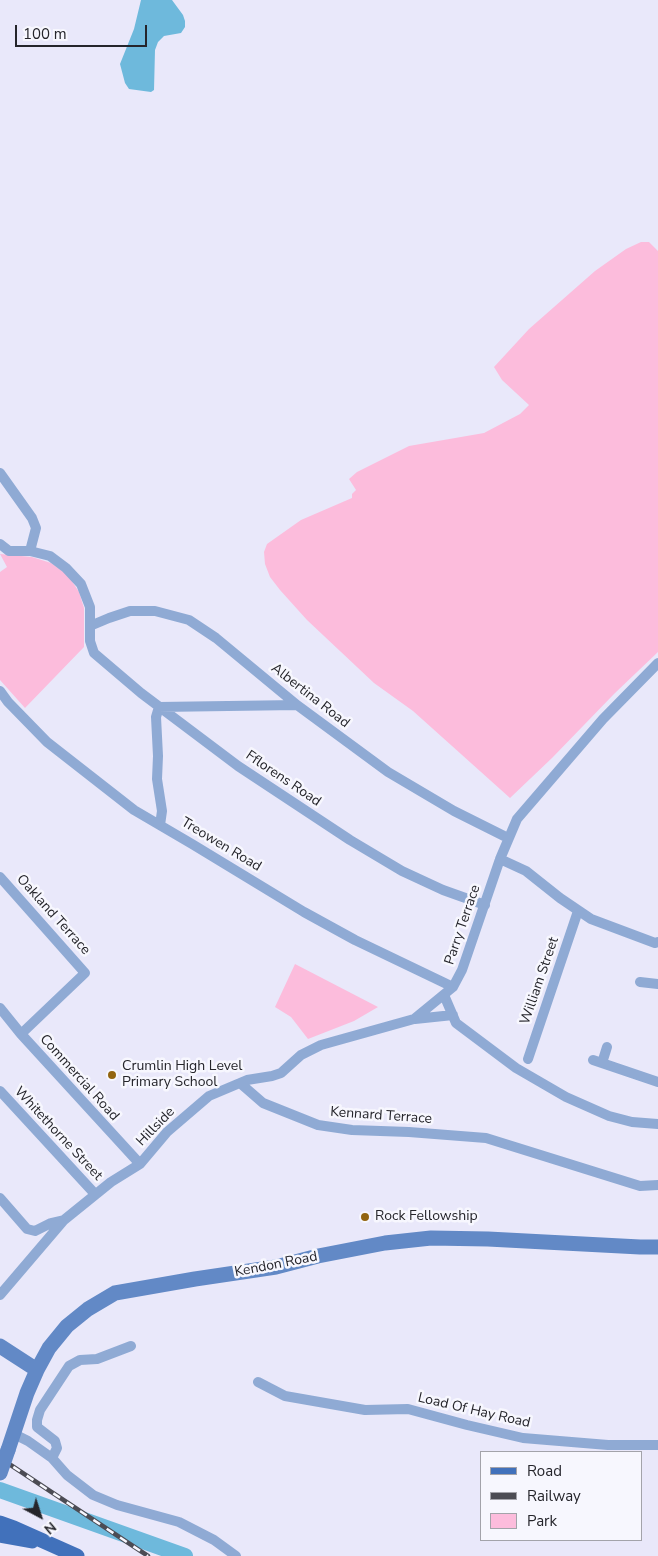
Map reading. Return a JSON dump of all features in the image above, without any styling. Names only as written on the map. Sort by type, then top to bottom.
[{"type":"main road","name":"Kendon Road","points":[[0,1473],[37,1370],[49,1348],[67,1326],[88,1309],[115,1293],[276,1267],[318,1256],[385,1243],[431,1238],[658,1247]]},
{"type":"main road","points":[[0,1346],[37,1370]]},
{"type":"main road","points":[[0,1524],[77,1556]]},
{"type":"main road","points":[[0,1535],[51,1544]]},
{"type":"street","points":[[0,472],[36,528],[30,550]]},
{"type":"street","points":[[0,544],[9,551],[30,550],[50,556],[66,568],[81,584],[90,607],[90,626]]},
{"type":"street","name":"Albertina Road","points":[[90,626],[130,611],[156,611],[189,620],[216,638],[297,705],[388,772],[454,811],[508,838]]},
{"type":"street","name":"Fflorens Road","points":[[90,626],[90,641],[94,653],[159,706],[238,766],[357,844],[402,871],[443,890],[485,905]]},
{"type":"street","name":"Parry Terrace","points":[[444,995],[453,987],[462,970],[500,859],[517,819],[603,719],[658,663]]},
{"type":"street","name":"Treowen Road","points":[[0,691],[47,742],[134,810],[304,912],[364,944],[453,987]]},
{"type":"street","points":[[160,825],[162,811],[157,779],[156,717],[159,706],[297,705]]},
{"type":"street","points":[[500,859],[526,871],[578,912],[591,919],[658,942]]},
{"type":"street","name":"Oakland Terrace","points":[[0,877],[85,973],[21,1034]]},
{"type":"street","name":"William Street","points":[[528,1059],[578,912]]},
{"type":"street","points":[[640,982],[658,984]]},
{"type":"street","points":[[444,995],[456,1023],[516,1068],[566,1097],[609,1116],[632,1122],[658,1124]]},
{"type":"street","name":"Hillside","points":[[0,1295],[64,1220],[95,1194],[140,1164],[167,1132],[209,1096],[240,1083],[281,1073],[301,1056],[322,1045],[414,1019],[444,995]]},
{"type":"street","name":"Commercial Road","points":[[0,1008],[21,1034],[140,1164]]},
{"type":"street","points":[[414,1019],[453,1016]]},
{"type":"street","points":[[607,1047],[597,1061],[658,1082]]},
{"type":"street","name":"Kennard Terrace","points":[[240,1083],[263,1102],[318,1125],[352,1130],[486,1138],[640,1186],[658,1185]]},
{"type":"street","name":"Whitethorne Street","points":[[0,1091],[95,1194]]},
{"type":"street","points":[[0,1198],[27,1229],[34,1231],[51,1223],[64,1220]]},
{"type":"street","points":[[52,1458],[57,1448],[55,1442],[37,1428],[37,1420],[40,1410],[69,1366],[80,1360],[97,1359],[131,1346]]},
{"type":"street","name":"Load Of Hay Road","points":[[258,1382],[285,1396],[365,1410],[408,1409],[466,1426],[523,1438],[608,1445],[658,1445]]},
{"type":"street","points":[[14,1434],[28,1441],[52,1458],[67,1475],[92,1495],[117,1506],[179,1522],[214,1540],[236,1556]]},
{"type":"green space","points":[[641,242],[649,242],[658,251],[658,652],[510,798],[413,711],[374,683],[307,620],[270,577],[265,564],[264,552],[267,544],[301,520],[352,498],[352,494],[356,490],[349,479],[357,472],[409,446],[484,433],[520,414],[529,405],[502,380],[494,367],[529,329],[595,271],[626,249]]},
{"type":"green space","points":[[0,554],[32,557],[51,563],[68,575],[79,592],[84,608],[84,647],[25,708],[0,680],[0,572],[7,567]]},
{"type":"green space","points":[[295,964],[378,1007],[354,1021],[308,1039],[291,1017],[275,1007]]},
{"type":"water","points":[[141,0],[172,0],[185,21],[185,27],[181,33],[164,36],[158,42],[155,50],[154,90],[151,92],[129,89],[125,83],[120,64],[134,29]]},
{"type":"waterway","points":[[0,1490],[185,1556]]},
{"type":"railway","points":[[0,1458],[148,1556]]},
{"type":"place","name":"Crumlin High Level Primary School","points":[[112,1075]]},
{"type":"place","name":"Rock Fellowship","points":[[365,1217]]}]
